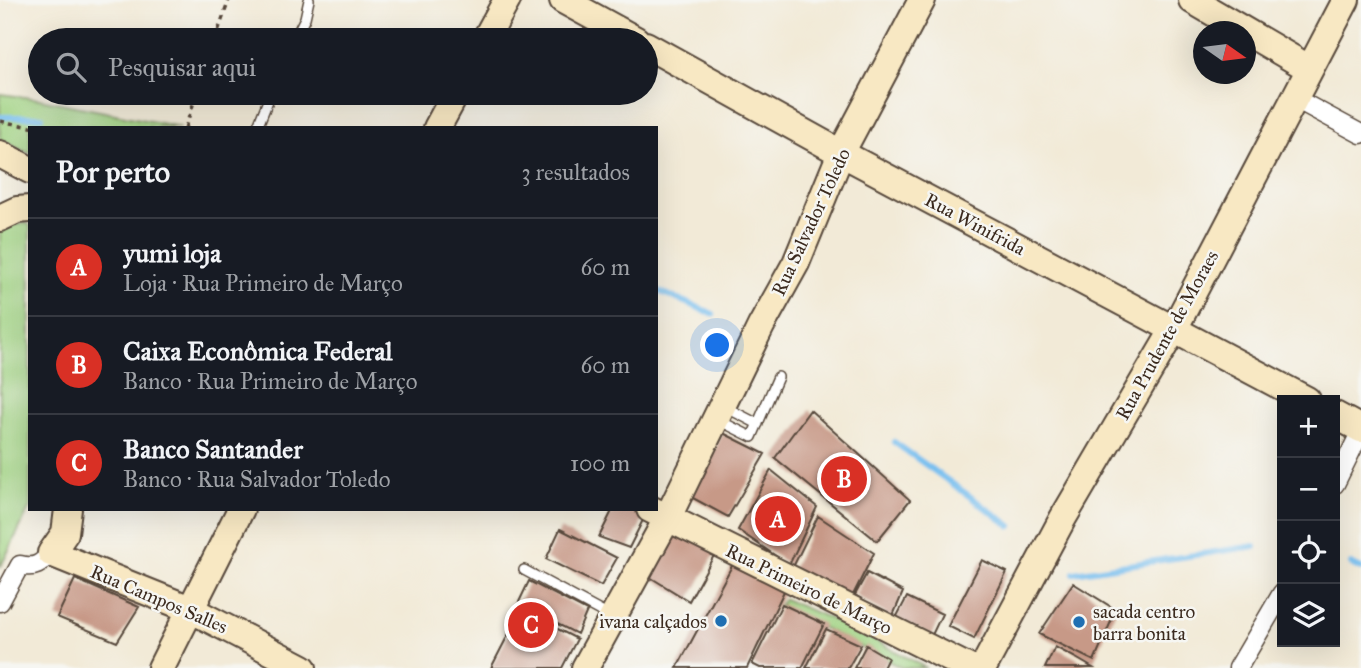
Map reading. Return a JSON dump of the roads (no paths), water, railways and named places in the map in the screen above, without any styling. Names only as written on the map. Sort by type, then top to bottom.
[{"type":"street","points":[[491,28],[506,0]]},
{"type":"street","points":[[563,0],[614,28]]},
{"type":"street","name":"Rua Salvador Toledo","points":[[585,668],[612,618],[659,514],[719,412],[761,326],[796,263],[841,153],[922,0]]},
{"type":"street","points":[[1192,0],[1310,69]]},
{"type":"street","name":"Rua Prudente de Moraes","points":[[983,668],[1049,546],[1174,329],[1346,0]]},
{"type":"street","name":"Rua Winifrida","points":[[658,53],[841,153],[1298,395]]},
{"type":"street","points":[[1294,98],[1361,134]]},
{"type":"street","points":[[438,126],[449,105]]},
{"type":"street","points":[[0,154],[28,169]]},
{"type":"street","points":[[0,218],[17,210],[28,209]]},
{"type":"street","points":[[1340,418],[1361,430],[1340,474]]},
{"type":"street","points":[[0,602],[20,565],[31,568],[41,564],[51,553],[65,533],[68,511]]},
{"type":"street","points":[[161,668],[241,511]]},
{"type":"street","name":"Rua Primeiro de Março","points":[[659,514],[969,668]]},
{"type":"street","name":"Rua Campos Salles","points":[[51,553],[190,608],[303,668]]},
{"type":"street","points":[[1238,668],[1277,602]]},
{"type":"lane","points":[[299,28],[309,0]]},
{"type":"lane","points":[[258,126],[266,105]]},
{"type":"lane","points":[[719,412],[752,437],[778,377]]},
{"type":"lane","points":[[719,412],[758,424]]},
{"type":"lane","points":[[524,570],[612,618]]},
{"type":"waterway","points":[[0,117],[42,117]]},
{"type":"waterway","points":[[658,291],[713,314]]},
{"type":"waterway","points":[[894,442],[1011,526]]},
{"type":"waterway","points":[[1074,573],[1255,546]]},
{"type":"waterway","points":[[1351,564],[1361,569]]},
{"type":"place","name":"Caixa Econômica Federal","points":[[844,479]]},
{"type":"place","name":"yumi loja","points":[[778,519]]},
{"type":"place","name":"ivana calçados","points":[[721,621]]},
{"type":"place","name":"sacada centro barra bonita","points":[[1079,622]]},
{"type":"place","name":"Banco Santander","points":[[531,625]]}]
